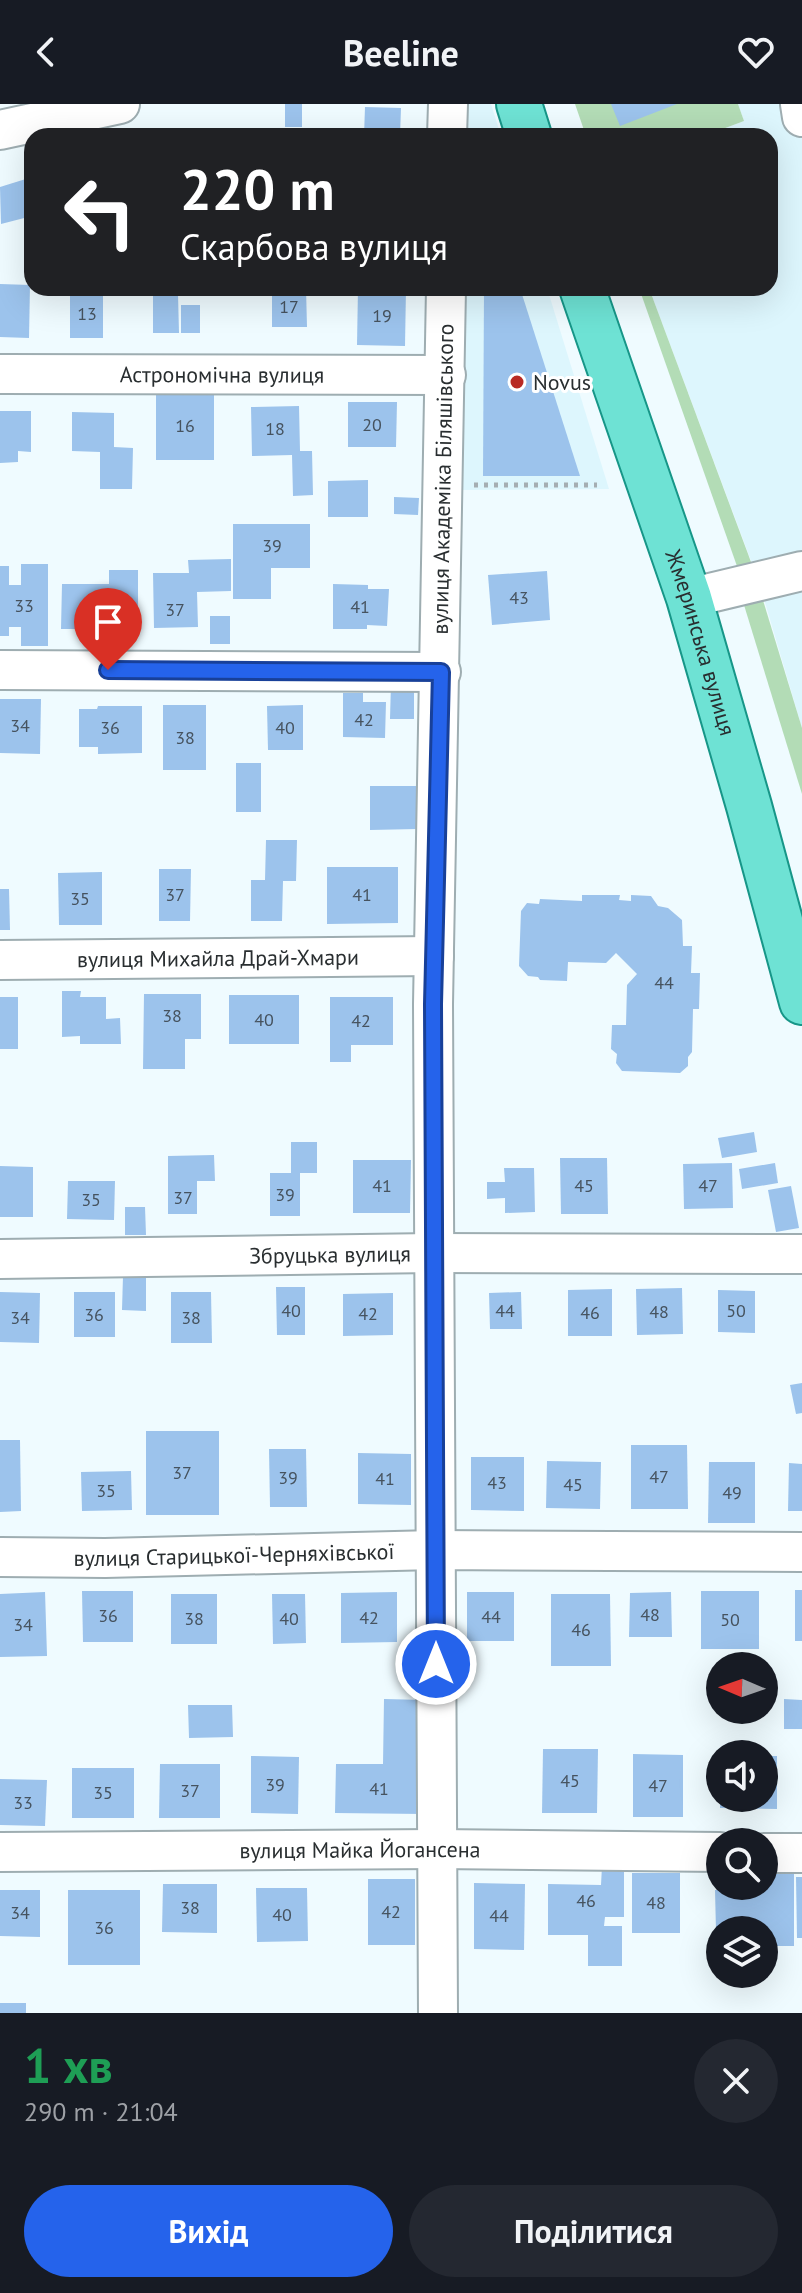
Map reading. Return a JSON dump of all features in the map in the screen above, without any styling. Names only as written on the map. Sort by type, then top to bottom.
[{"type":"main road","points":[[519,104],[526,128]]},
{"type":"main road","name":"Жмеринська вулиця","points":[[585,296],[689,598],[802,1002]]},
{"type":"street","points":[[0,130],[120,104]]},
{"type":"street","points":[[447,128],[448,104]]},
{"type":"street","points":[[800,104],[802,117]]},
{"type":"street","name":"вулиця Академіка Біляшівського","points":[[438,2013],[434,956],[446,296]]},
{"type":"street","name":"Астрономічна вулиця","points":[[0,374],[446,375]]},
{"type":"street","points":[[689,598],[802,571]]},
{"type":"street","points":[[0,670],[441,672]]},
{"type":"street","name":"вулиця Михайла Драй-Хмари","points":[[0,960],[434,956]]},
{"type":"street","name":"Збруцька вулиця","points":[[0,1259],[433,1253],[802,1254]]},
{"type":"street","name":"вулиця Старицької-Черняхівської","points":[[0,1557],[105,1558],[435,1550],[802,1552]]},
{"type":"street","name":"вулиця Майка Йогансена","points":[[0,1852],[437,1849],[706,1852]]},
{"type":"street","points":[[778,1853],[802,1853]]},
{"type":"path","points":[[444,485],[597,485]]},
{"type":"shaded area","points":[[458,104],[491,104],[498,128],[458,128]]},
{"type":"shaded area","points":[[738,104],[802,104],[802,728],[759,582],[652,296],[778,296],[778,128],[725,128],[744,121]]},
{"type":"shaded area","points":[[457,296],[549,296],[609,489],[456,490]]},
{"type":"green space","points":[[575,104],[738,104],[744,121],[725,128],[583,128]]},
{"type":"green space","points":[[642,296],[652,296],[754,570],[738,569]]},
{"type":"green space","points":[[762,597],[802,728],[802,794],[744,605]]},
{"type":"building","points":[[285,104],[302,104],[302,127],[285,127]]},
{"type":"building","points":[[611,104],[677,104],[620,126]]},
{"type":"building","points":[[365,107],[401,108],[400,128],[364,128]]},
{"type":"building","points":[[24,180],[24,218],[1,224],[0,187]]},
{"type":"building","points":[[0,284],[24,285],[24,296],[30,296],[29,338],[0,337]]},
{"type":"building","points":[[70,296],[103,296],[103,338],[70,338]]},
{"type":"building","points":[[153,296],[178,296],[179,333],[153,333]]},
{"type":"building","points":[[272,296],[306,296],[307,327],[272,327]]},
{"type":"building","points":[[358,296],[406,296],[405,346],[357,345]]},
{"type":"building","name":"Novus","points":[[484,296],[523,296],[580,476],[483,476]]},
{"type":"building","points":[[181,305],[200,305],[200,333],[181,333]]},
{"type":"building","points":[[156,391],[214,391],[214,460],[156,460]]},
{"type":"building","points":[[348,402],[397,402],[396,447],[348,447]]},
{"type":"building","points":[[299,406],[300,451],[312,451],[313,495],[293,496],[292,455],[252,456],[251,407]]},
{"type":"building","points":[[0,411],[31,411],[31,452],[18,451],[18,462],[0,463]]},
{"type":"building","points":[[72,412],[114,413],[114,447],[133,448],[132,489],[100,489],[100,452],[72,451]]},
{"type":"building","points":[[368,480],[368,517],[328,517],[328,481]]},
{"type":"building","points":[[394,497],[419,498],[418,515],[394,514]]},
{"type":"building","points":[[233,524],[310,524],[310,568],[271,568],[271,599],[233,599]]},
{"type":"building","points":[[231,559],[231,591],[197,592],[198,627],[154,628],[153,573],[189,573],[188,560]]},
{"type":"building","points":[[21,564],[48,564],[48,646],[21,646],[21,627],[9,627],[9,636],[0,636],[0,566],[9,566],[9,585],[21,585]]},
{"type":"building","points":[[109,570],[138,570],[138,618],[118,618],[118,629],[61,629],[62,584],[109,584]]},
{"type":"building","points":[[547,571],[550,620],[492,625],[488,575]]},
{"type":"building","points":[[333,584],[389,589],[387,626],[333,629]]},
{"type":"building","points":[[210,616],[230,616],[230,644],[210,644]]},
{"type":"building","points":[[391,683],[414,683],[414,719],[390,719]]},
{"type":"building","points":[[343,693],[363,693],[363,702],[386,702],[385,738],[343,737]]},
{"type":"building","points":[[0,699],[41,699],[40,754],[0,753]]},
{"type":"building","points":[[163,705],[206,705],[206,770],[163,770]]},
{"type":"building","points":[[303,705],[303,750],[268,750],[267,706]]},
{"type":"building","points":[[98,706],[142,706],[142,753],[98,754],[98,747],[79,747],[79,709],[97,709]]},
{"type":"building","points":[[236,763],[261,763],[261,812],[236,812]]},
{"type":"building","points":[[370,786],[417,786],[417,829],[370,830]]},
{"type":"building","points":[[266,840],[297,840],[296,881],[283,881],[282,921],[251,921],[251,880],[265,880]]},
{"type":"building","points":[[327,867],[398,867],[398,923],[327,924]]},
{"type":"building","points":[[159,869],[191,869],[190,921],[159,921]]},
{"type":"building","points":[[102,872],[102,925],[59,925],[58,873]]},
{"type":"building","points":[[0,889],[9,889],[10,930],[0,930]]},
{"type":"building","points":[[582,895],[620,895],[619,900],[631,901],[631,895],[651,896],[658,906],[668,908],[682,920],[683,946],[692,946],[691,973],[700,973],[699,1009],[693,1009],[692,1052],[688,1057],[688,1066],[680,1073],[622,1071],[616,1063],[617,1054],[611,1049],[612,1025],[626,1025],[627,985],[637,974],[616,953],[606,963],[568,962],[567,981],[540,980],[528,976],[519,966],[521,911],[527,903],[539,904],[540,899],[582,901]]},
{"type":"building","points":[[62,991],[81,991],[80,997],[106,997],[106,1019],[120,1018],[121,1044],[80,1044],[80,1036],[62,1037]]},
{"type":"building","points":[[144,994],[201,994],[201,1039],[185,1039],[185,1069],[143,1069]]},
{"type":"building","points":[[229,995],[299,995],[299,1044],[229,1044]]},
{"type":"building","points":[[0,997],[18,997],[18,1049],[0,1049]]},
{"type":"building","points":[[330,997],[393,997],[393,1045],[351,1045],[351,1062],[330,1062]]},
{"type":"building","points":[[754,1132],[757,1152],[722,1158],[718,1138]]},
{"type":"building","points":[[291,1142],[317,1142],[317,1173],[300,1173],[300,1216],[270,1216],[270,1173],[291,1173]]},
{"type":"building","points":[[214,1155],[215,1181],[197,1181],[197,1214],[168,1214],[168,1156]]},
{"type":"building","points":[[560,1158],[607,1158],[608,1214],[561,1214]]},
{"type":"building","points":[[353,1160],[411,1160],[410,1213],[353,1213]]},
{"type":"building","points":[[732,1163],[733,1208],[684,1209],[683,1164]]},
{"type":"building","points":[[775,1163],[778,1183],[742,1189],[739,1169]]},
{"type":"building","points":[[0,1166],[33,1167],[33,1217],[0,1217]]},
{"type":"building","points":[[504,1168],[534,1168],[535,1212],[505,1213],[505,1198],[487,1199],[487,1182],[505,1182]]},
{"type":"building","points":[[68,1181],[115,1181],[114,1220],[67,1219]]},
{"type":"building","points":[[791,1186],[799,1228],[776,1232],[768,1190]]},
{"type":"building","points":[[125,1207],[145,1207],[146,1235],[125,1235]]},
{"type":"building","points":[[123,1276],[146,1276],[146,1311],[122,1310]]},
{"type":"building","points":[[276,1287],[305,1287],[305,1335],[277,1335]]},
{"type":"building","points":[[682,1288],[683,1334],[637,1335],[636,1289]]},
{"type":"building","points":[[612,1289],[612,1336],[568,1336],[568,1290]]},
{"type":"building","points":[[718,1290],[755,1291],[755,1333],[718,1332]]},
{"type":"building","points":[[0,1292],[40,1293],[39,1343],[0,1342]]},
{"type":"building","points":[[74,1292],[115,1292],[115,1337],[74,1337]]},
{"type":"building","points":[[171,1292],[211,1292],[212,1343],[171,1343]]},
{"type":"building","points":[[521,1292],[522,1329],[490,1329],[489,1293]]},
{"type":"building","points":[[393,1293],[393,1335],[343,1336],[343,1294]]},
{"type":"building","points":[[802,1383],[802,1413],[796,1414],[790,1385]]},
{"type":"building","points":[[146,1431],[219,1431],[219,1515],[146,1515]]},
{"type":"building","points":[[0,1440],[20,1440],[21,1511],[0,1512]]},
{"type":"building","points":[[631,1445],[687,1445],[688,1509],[631,1509]]},
{"type":"building","points":[[269,1449],[306,1449],[307,1507],[270,1507]]},
{"type":"building","points":[[358,1453],[411,1454],[411,1505],[358,1504]]},
{"type":"building","points":[[471,1457],[524,1457],[524,1511],[471,1510]]},
{"type":"building","points":[[547,1461],[601,1462],[600,1509],[546,1508]]},
{"type":"building","points":[[709,1462],[755,1462],[755,1523],[708,1523]]},
{"type":"building","points":[[789,1463],[802,1464],[802,1511],[788,1511]]},
{"type":"building","points":[[131,1471],[132,1510],[82,1511],[81,1472]]},
{"type":"building","points":[[795,1590],[802,1590],[802,1641],[795,1641]]},
{"type":"building","points":[[82,1591],[133,1591],[133,1642],[83,1642]]},
{"type":"building","points":[[701,1591],[759,1591],[759,1649],[701,1649]]},
{"type":"building","points":[[45,1592],[47,1656],[0,1657],[0,1594]]},
{"type":"building","points":[[397,1592],[397,1642],[341,1643],[341,1593]]},
{"type":"building","points":[[467,1592],[514,1592],[514,1641],[467,1641]]},
{"type":"building","points":[[671,1592],[672,1637],[629,1637],[630,1593]]},
{"type":"building","points":[[171,1594],[217,1594],[217,1644],[171,1644]]},
{"type":"building","points":[[272,1594],[305,1594],[306,1643],[273,1644]]},
{"type":"building","points":[[551,1594],[610,1594],[611,1666],[551,1666]]},
{"type":"building","points":[[384,1699],[425,1700],[423,1814],[335,1813],[336,1764],[383,1764]]},
{"type":"building","points":[[784,1699],[802,1700],[802,1729],[784,1729]]},
{"type":"building","points":[[188,1705],[232,1705],[233,1737],[189,1738]]},
{"type":"building","points":[[543,1749],[598,1749],[597,1813],[542,1813]]},
{"type":"building","points":[[633,1754],[683,1755],[683,1817],[633,1817]]},
{"type":"building","points":[[251,1756],[299,1757],[298,1814],[251,1813]]},
{"type":"building","points":[[160,1764],[220,1764],[220,1818],[159,1818]]},
{"type":"building","points":[[72,1768],[134,1768],[134,1818],[72,1818]]},
{"type":"building","points":[[0,1779],[47,1780],[45,1826],[0,1825]]},
{"type":"building","points":[[602,1866],[624,1866],[624,1917],[605,1917],[604,1926],[622,1926],[622,1966],[588,1966],[588,1935],[548,1935],[548,1884],[601,1885]]},
{"type":"building","points":[[778,1870],[794,1870],[794,1946],[778,1946],[778,1916],[716,1916],[715,1900],[778,1900]]},
{"type":"building","points":[[632,1873],[680,1873],[680,1933],[632,1933]]},
{"type":"building","points":[[796,1877],[802,1877],[802,1938],[797,1938]]},
{"type":"building","points":[[368,1879],[415,1879],[415,1945],[368,1945]]},
{"type":"building","points":[[474,1883],[525,1884],[524,1950],[474,1949]]},
{"type":"building","points":[[163,1884],[217,1884],[217,1933],[162,1932]]},
{"type":"building","points":[[256,1888],[307,1888],[308,1941],[257,1942]]},
{"type":"building","points":[[0,1890],[40,1890],[40,1937],[0,1936]]},
{"type":"building","points":[[68,1890],[140,1890],[140,1965],[68,1965]]},
{"type":"building","points":[[0,2003],[26,2003],[26,2013],[0,2013]]},
{"type":"place","name":"Novus","points":[[517,382]]},
{"type":"route","points":[[108,670],[441,672],[433,1004],[436,1664]]}]
